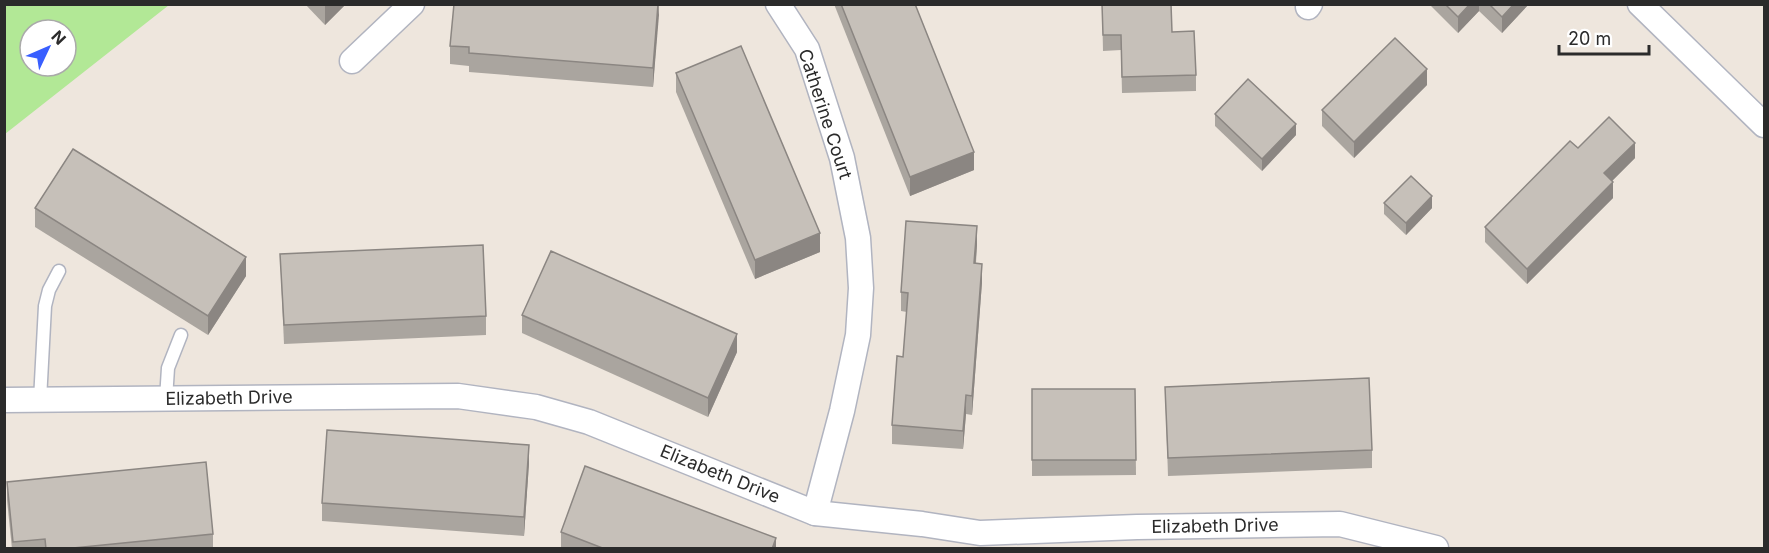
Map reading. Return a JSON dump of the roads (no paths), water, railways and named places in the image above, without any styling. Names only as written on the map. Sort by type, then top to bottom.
[{"type":"street","points":[[352,61],[412,4]]},
{"type":"street","name":"Catherine Court","points":[[778,4],[807,49],[842,158],[858,238],[861,288],[858,335],[842,411],[815,513]]},
{"type":"street","points":[[1640,4],[1764,126]]},
{"type":"street","name":"Elizabeth Drive","points":[[4,400],[458,396],[536,407],[589,422],[815,513],[922,524],[980,533],[1137,527],[1340,524],[1436,549]]},
{"type":"lane","points":[[40,400],[42,326],[49,290],[59,271]]},
{"type":"lane","points":[[166,399],[168,368],[181,335]]}]
